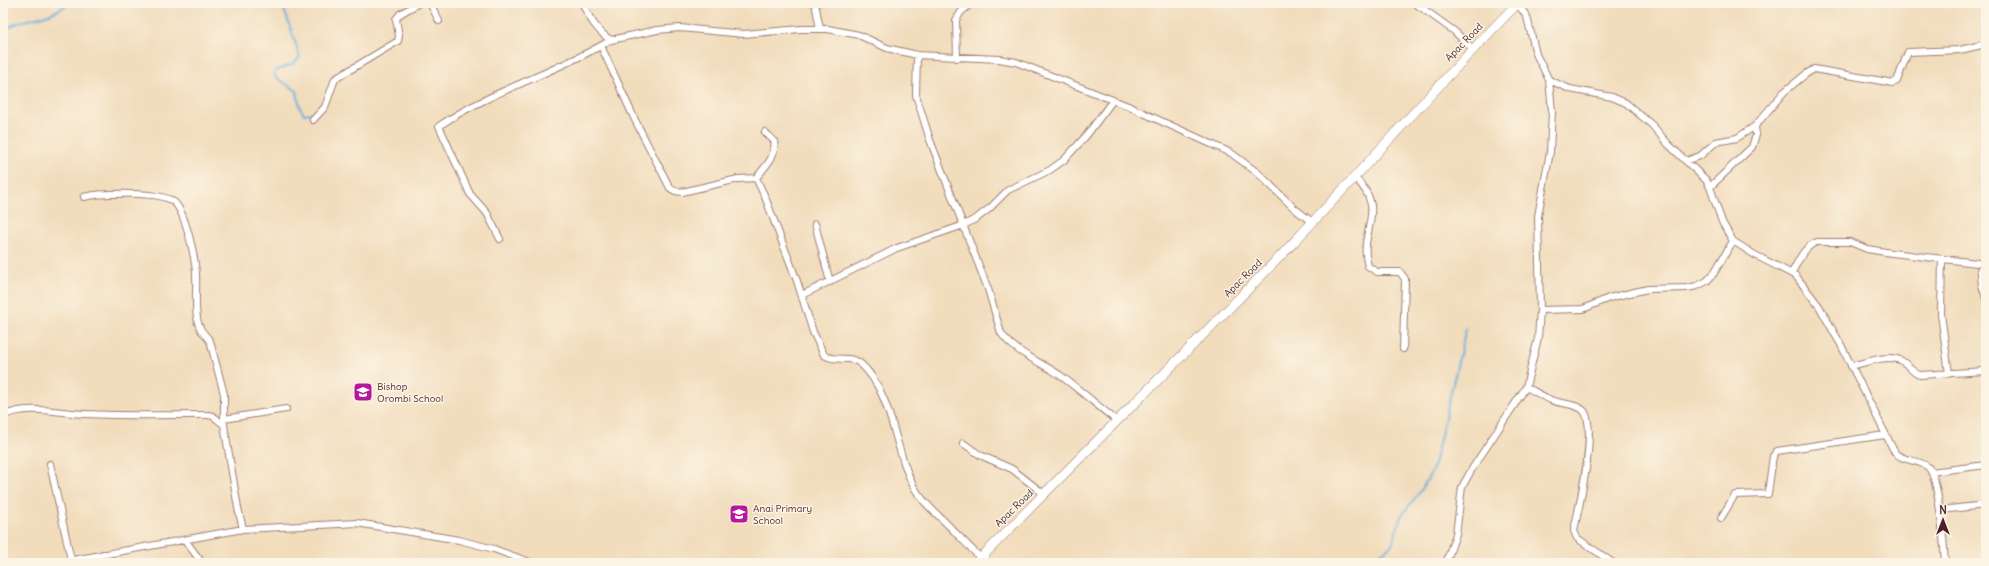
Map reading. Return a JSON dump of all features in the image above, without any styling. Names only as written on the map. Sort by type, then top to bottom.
[{"type":"main road","name":"Apac Road","points":[[978,561],[1312,222],[1473,49],[1518,3]]},
{"type":"street","points":[[313,120],[325,106],[335,79],[398,41],[399,36],[396,19],[400,14],[419,3]]},
{"type":"street","points":[[430,3],[439,21]]},
{"type":"street","points":[[582,3],[595,25],[604,36],[611,40]]},
{"type":"street","points":[[815,3],[820,29]]},
{"type":"street","points":[[957,58],[956,20],[972,3]]},
{"type":"street","points":[[1415,3],[1454,30],[1473,49]]},
{"type":"street","points":[[1446,563],[1456,534],[1462,487],[1472,469],[1526,387],[1538,338],[1540,310],[1538,216],[1550,152],[1552,111],[1549,80],[1536,54],[1527,17],[1518,3]]},
{"type":"street","points":[[500,239],[487,213],[470,194],[439,126],[484,101],[611,40],[657,30],[680,28],[744,34],[820,29],[859,35],[887,48],[917,55],[999,59],[1016,62],[1113,100],[1231,153],[1258,173],[1295,209],[1312,222]]},
{"type":"street","points":[[1686,162],[1700,156],[1716,142],[1736,138],[1755,126],[1784,92],[1814,69],[1893,83],[1897,81],[1908,52],[1960,50],[1986,44]]},
{"type":"street","points":[[601,46],[635,120],[670,188],[675,191],[682,192],[738,179],[756,178],[771,160],[774,153],[774,141],[765,132]]},
{"type":"street","points":[[917,55],[916,95],[930,140],[993,303],[998,325],[1005,338],[1031,359],[1060,375],[1117,421]]},
{"type":"street","points":[[1549,80],[1570,89],[1612,97],[1626,103],[1652,125],[1686,162],[1702,175],[1710,187],[1722,222],[1733,241],[1755,255],[1792,272],[1819,306],[1885,435],[1897,455],[1923,464],[1931,472],[1940,510],[1945,563]]},
{"type":"street","points":[[802,295],[897,248],[964,225],[990,208],[1008,190],[1050,170],[1064,160],[1086,136],[1113,100]]},
{"type":"street","points":[[1710,187],[1752,147],[1756,135],[1755,126]]},
{"type":"street","points":[[1354,177],[1367,191],[1370,197],[1371,210],[1366,260],[1368,266],[1377,272],[1400,272],[1404,275],[1403,349]]},
{"type":"street","points":[[756,178],[765,197],[802,295],[813,332],[824,355],[834,359],[852,359],[864,369],[878,388],[888,410],[913,486],[924,502],[978,561]]},
{"type":"street","points":[[84,197],[100,194],[155,196],[174,202],[181,211],[195,261],[196,316],[201,330],[207,336],[212,346],[224,394],[224,422],[238,508],[243,529]]},
{"type":"street","points":[[815,224],[830,282]]},
{"type":"street","points":[[1540,310],[1583,309],[1609,298],[1648,289],[1688,288],[1697,286],[1707,281],[1714,273],[1733,241]]},
{"type":"street","points":[[1792,272],[1803,252],[1812,244],[1817,242],[1850,242],[1878,251],[1983,264],[1982,285],[1986,299]]},
{"type":"street","points":[[1942,259],[1941,314],[1949,374]]},
{"type":"street","points":[[1851,366],[1891,358],[1900,360],[1916,374],[1929,376],[1986,370]]},
{"type":"street","points":[[1526,387],[1552,400],[1582,409],[1586,415],[1588,434],[1587,464],[1574,531],[1577,538],[1612,563]]},
{"type":"street","points":[[3,416],[22,410],[33,410],[83,414],[208,415],[224,422],[286,409]]},
{"type":"street","points":[[1721,518],[1735,495],[1768,494],[1773,456],[1777,451],[1885,435]]},
{"type":"street","points":[[963,442],[980,455],[1012,469],[1044,494]]},
{"type":"street","points":[[50,464],[71,560]]},
{"type":"street","points":[[1931,472],[1986,464]]},
{"type":"street","points":[[1940,510],[1986,505]]},
{"type":"street","points":[[57,563],[243,529],[357,523],[459,540],[494,549],[523,561],[532,563]]},
{"type":"street","points":[[185,540],[202,563]]},
{"type":"street","points":[[103,554],[105,563]]},
{"type":"waterway","points":[[3,30],[20,22],[48,15],[72,3]]},
{"type":"waterway","points":[[282,3],[300,57],[293,64],[275,71],[275,77],[297,91],[300,108],[304,114],[312,113]]},
{"type":"waterway","points":[[1367,563],[1392,545],[1401,516],[1422,489],[1433,469],[1466,328]]},
{"type":"place","name":"Bishop Orombi School","points":[[363,392]]},
{"type":"place","name":"Anai Primary School","points":[[739,514]]}]
